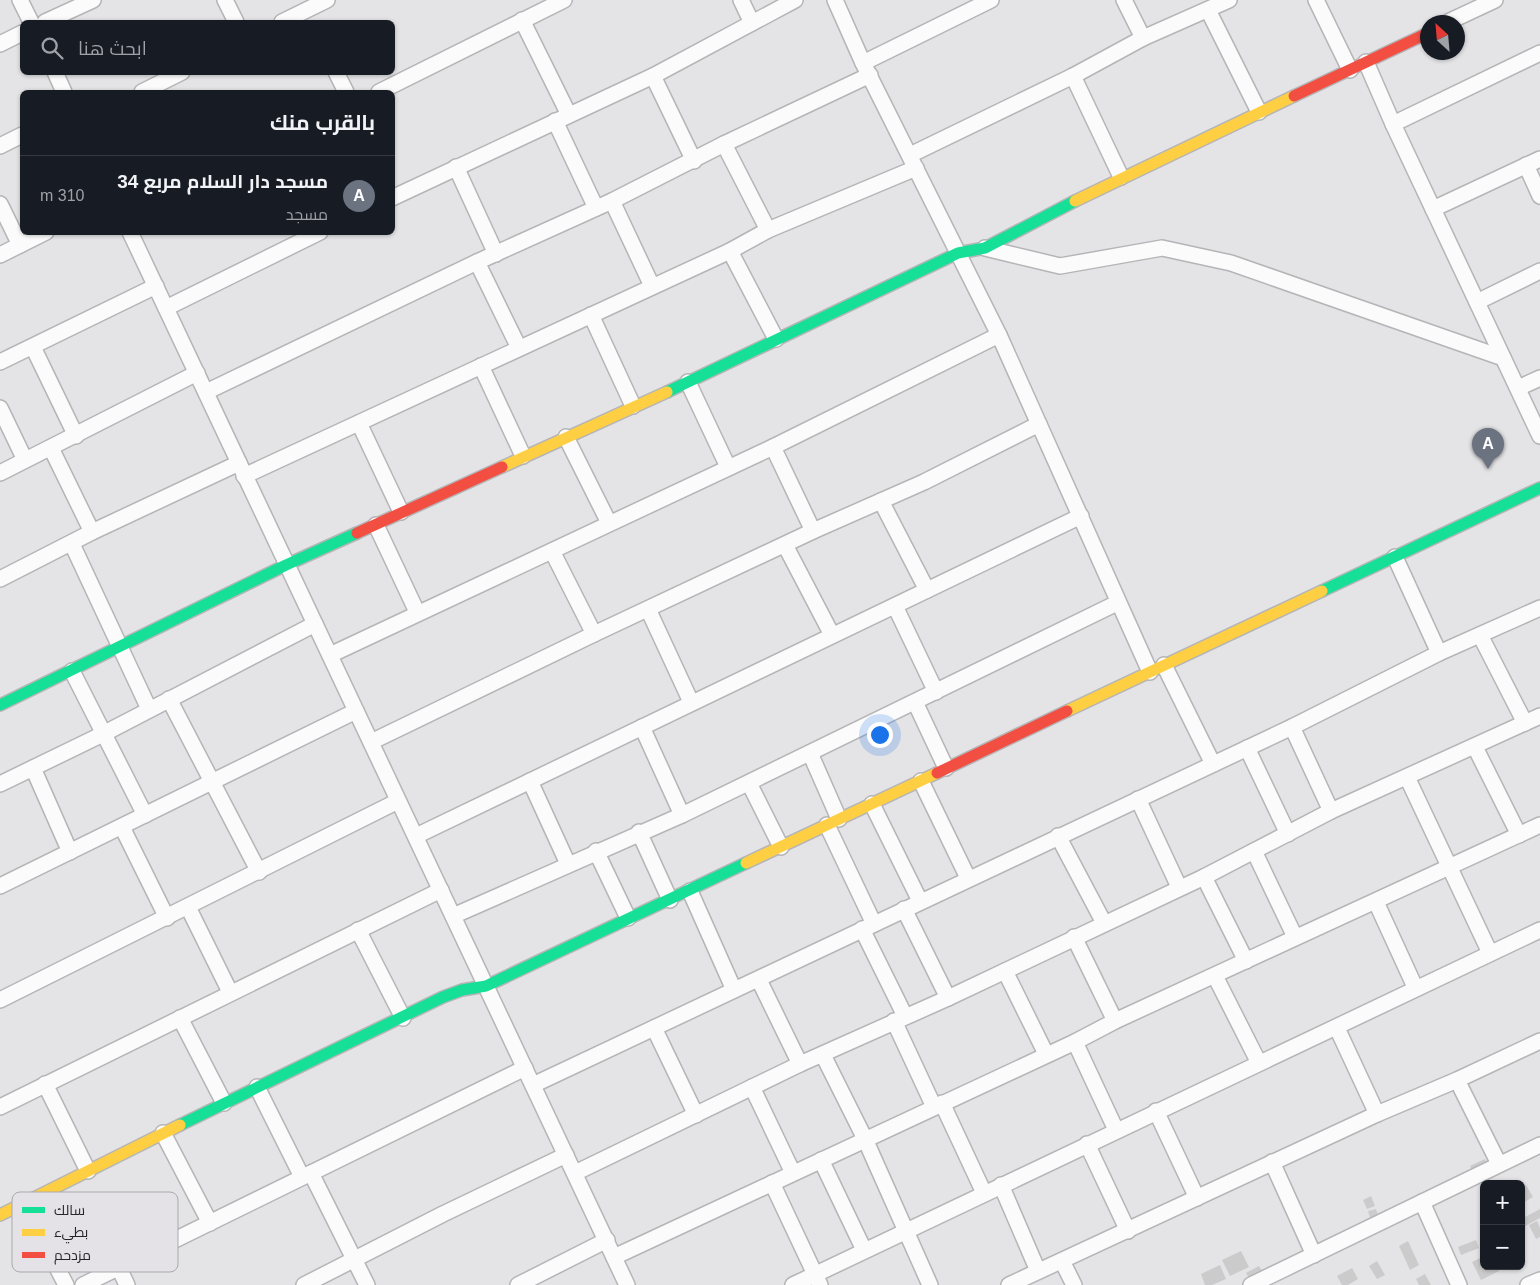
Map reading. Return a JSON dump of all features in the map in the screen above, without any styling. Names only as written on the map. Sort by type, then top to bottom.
[{"type":"street","points":[[20,0],[30,20]]},
{"type":"street","points":[[49,20],[93,0]]},
{"type":"street","points":[[225,0],[235,20]]},
{"type":"street","points":[[292,20],[308,17],[327,0]]},
{"type":"street","points":[[383,90],[564,0]]},
{"type":"street","points":[[741,0],[752,23]]},
{"type":"street","points":[[395,197],[653,76],[795,0]]},
{"type":"street","points":[[834,0],[999,335],[1150,672]]},
{"type":"street","points":[[206,392],[476,262],[612,201],[694,161],[867,69],[991,0]]},
{"type":"street","points":[[1124,0],[1143,38]]},
{"type":"street","points":[[0,579],[72,544],[92,532],[242,469],[359,423],[730,251],[768,230],[913,161],[1143,38],[1229,0]]},
{"type":"street","points":[[1316,0],[1350,70]]},
{"type":"street","points":[[1463,15],[1495,0]]},
{"type":"street","points":[[1208,10],[1259,112]]},
{"type":"street","points":[[522,20],[596,208]]},
{"type":"street","points":[[0,44],[20,34]]},
{"type":"street","points":[[0,705],[286,565],[688,382],[776,338],[958,253],[985,248],[1121,177],[1420,37]]},
{"type":"street","points":[[1393,124],[1540,54]]},
{"type":"street","points":[[1366,62],[1393,124],[1540,436]]},
{"type":"street","points":[[56,75],[63,90]]},
{"type":"street","points":[[146,90],[176,75]]},
{"type":"street","points":[[338,75],[345,90]]},
{"type":"street","points":[[653,76],[694,161]]},
{"type":"street","points":[[1073,76],[1121,177]]},
{"type":"street","points":[[0,146],[20,136]]},
{"type":"street","points":[[724,144],[768,230]]},
{"type":"street","points":[[1433,209],[1540,159]]},
{"type":"street","points":[[1526,165],[1540,196]]},
{"type":"street","points":[[456,168],[496,254]]},
{"type":"street","points":[[612,201],[652,286]]},
{"type":"street","points":[[0,204],[20,245]]},
{"type":"street","points":[[0,255],[40,235]]},
{"type":"street","points":[[131,235],[627,1285]]},
{"type":"street","points":[[166,308],[296,238]]},
{"type":"street","points":[[985,248],[1060,266],[1162,248],[1231,263],[1504,358]]},
{"type":"street","points":[[730,251],[776,338]]},
{"type":"street","points":[[476,262],[519,348]]},
{"type":"street","points":[[1477,302],[1540,271]]},
{"type":"street","points":[[0,362],[156,286]]},
{"type":"street","points":[[591,315],[633,406]]},
{"type":"street","points":[[330,655],[417,612],[552,551],[773,446],[999,335]]},
{"type":"street","points":[[33,347],[76,436]]},
{"type":"street","points":[[481,366],[523,456]]},
{"type":"street","points":[[0,473],[197,373]]},
{"type":"street","points":[[1518,388],[1540,378]]},
{"type":"street","points":[[688,382],[728,467]]},
{"type":"street","points":[[0,408],[25,460]]},
{"type":"street","points":[[359,423],[401,512]]},
{"type":"street","points":[[371,742],[785,544],[924,482],[1039,424]]},
{"type":"street","points":[[566,437],[609,523]]},
{"type":"street","points":[[773,446],[813,531]]},
{"type":"street","points":[[51,448],[92,532]]},
{"type":"street","points":[[46,1192],[224,1102],[403,1018],[443,997],[462,990],[486,986],[1540,488]]},
{"type":"street","points":[[881,501],[927,590]]},
{"type":"street","points":[[416,836],[642,728],[691,702],[1081,516]]},
{"type":"street","points":[[376,525],[417,612]]},
{"type":"street","points":[[72,544],[150,709]]},
{"type":"street","points":[[785,544],[832,635]]},
{"type":"street","points":[[552,551],[594,634]]},
{"type":"street","points":[[1395,558],[1439,653]]},
{"type":"street","points":[[453,916],[639,832],[682,815],[1118,603]]},
{"type":"street","points":[[895,606],[936,692]]},
{"type":"street","points":[[533,1085],[759,980],[968,878],[1292,727],[1439,653],[1540,608]]},
{"type":"street","points":[[648,609],[691,702]]},
{"type":"street","points":[[0,784],[103,734],[315,624]]},
{"type":"street","points":[[1480,634],[1526,723]]},
{"type":"street","points":[[1164,665],[1213,764]]},
{"type":"street","points":[[72,671],[145,815]]},
{"type":"street","points":[[169,699],[259,872]]},
{"type":"street","points":[[915,702],[946,768]]},
{"type":"street","points":[[0,886],[122,827],[211,780],[356,710]]},
{"type":"street","points":[[575,1173],[800,1064],[948,998],[1204,876],[1331,811],[1540,716]]},
{"type":"street","points":[[1292,727],[1331,811]]},
{"type":"street","points":[[642,728],[682,815]]},
{"type":"street","points":[[1475,747],[1518,835]]},
{"type":"street","points":[[1247,748],[1288,834]]},
{"type":"street","points":[[810,753],[899,1019],[938,1105],[984,1193]]},
{"type":"street","points":[[33,768],[70,852]]},
{"type":"street","points":[[1407,777],[1490,953]]},
{"type":"street","points":[[530,781],[568,864]]},
{"type":"street","points":[[920,781],[968,878]]},
{"type":"street","points":[[749,783],[781,847]]},
{"type":"street","points":[[1138,799],[1179,887]]},
{"type":"street","points":[[0,1000],[259,872],[398,800]]},
{"type":"street","points":[[872,804],[920,901]]},
{"type":"street","points":[[614,1257],[1075,1042],[1115,1021],[1450,868],[1540,824]]},
{"type":"street","points":[[122,827],[167,918]]},
{"type":"street","points":[[639,832],[670,900]]},
{"type":"street","points":[[1058,836],[1104,923]]},
{"type":"street","points":[[596,851],[628,918]]},
{"type":"street","points":[[1254,851],[1296,937]]},
{"type":"street","points":[[1204,876],[1246,961]]},
{"type":"street","points":[[0,1107],[230,992],[442,890]]},
{"type":"street","points":[[690,890],[734,990]]},
{"type":"street","points":[[1376,902],[1415,988]]},
{"type":"street","points":[[188,907],[230,992]]},
{"type":"street","points":[[904,909],[948,998]]},
{"type":"street","points":[[358,930],[403,1018]]},
{"type":"street","points":[[793,1285],[817,1280],[864,1250],[906,1232],[1156,1111],[1337,1028],[1415,988],[1540,930]]},
{"type":"street","points":[[1074,937],[1115,1021]]},
{"type":"street","points":[[1005,971],[1046,1054]]},
{"type":"street","points":[[1215,976],[1259,1063]]},
{"type":"street","points":[[759,980],[800,1064]]},
{"type":"street","points":[[180,1018],[224,1102]]},
{"type":"street","points":[[654,1028],[696,1116]]},
{"type":"street","points":[[1337,1028],[1377,1114]]},
{"type":"street","points":[[1075,1042],[1116,1130]]},
{"type":"street","points":[[1008,1285],[1377,1114],[1539,1045]]},
{"type":"street","points":[[822,1055],[865,1139],[930,1285]]},
{"type":"street","points":[[178,1239],[525,1068]]},
{"type":"street","points":[[1457,1080],[1499,1164]]},
{"type":"street","points":[[44,1084],[88,1171]]},
{"type":"street","points":[[257,1087],[367,1285]]},
{"type":"street","points":[[752,1087],[793,1173]]},
{"type":"street","points":[[1156,1111],[1197,1198]]},
{"type":"street","points":[[162,1133],[210,1224]]},
{"type":"street","points":[[1087,1144],[1128,1231]]},
{"type":"street","points":[[1251,1285],[1540,1145]]},
{"type":"street","points":[[304,1285],[566,1155]]},
{"type":"street","points":[[822,1160],[864,1250]]},
{"type":"street","points":[[1272,1162],[1314,1255]]},
{"type":"street","points":[[772,1183],[817,1280]]},
{"type":"street","points":[[1001,1185],[1038,1271]]},
{"type":"street","points":[[1422,1202],[1459,1285]]},
{"type":"street","points":[[0,1215],[12,1209]]},
{"type":"street","points":[[518,1285],[607,1240]]},
{"type":"street","points":[[1062,1260],[1074,1285]]},
{"type":"street","points":[[59,1272],[66,1285]]},
{"type":"street","points":[[83,1285],[111,1272]]},
{"type":"street","points":[[121,1272],[128,1285]]},
{"type":"street","points":[[1528,1285],[1540,1280]]},
{"type":"building","points":[[1485,1159],[1488,1166],[1473,1173],[1470,1166]]},
{"type":"building","points":[[1525,1186],[1533,1197],[1525,1202]]},
{"type":"building","points":[[1371,1196],[1375,1206],[1367,1209],[1363,1200]]},
{"type":"building","points":[[1376,1209],[1379,1218],[1371,1221],[1368,1211]]},
{"type":"building","points":[[1540,1209],[1540,1218],[1525,1226],[1525,1217]]},
{"type":"building","points":[[1537,1221],[1540,1228],[1540,1237],[1536,1239],[1529,1225]]},
{"type":"building","points":[[1476,1240],[1479,1248],[1461,1255],[1458,1247]]},
{"type":"building","points":[[1408,1241],[1419,1265],[1410,1270],[1399,1246]]},
{"type":"building","points":[[1241,1251],[1249,1267],[1230,1276],[1222,1260]]},
{"type":"building","points":[[1480,1258],[1480,1270],[1499,1271],[1481,1280],[1472,1262]]},
{"type":"building","points":[[1377,1261],[1385,1275],[1377,1279],[1369,1266]]},
{"type":"building","points":[[1220,1265],[1226,1279],[1212,1285],[1205,1285],[1201,1274]]},
{"type":"building","points":[[1259,1266],[1265,1276],[1252,1283],[1246,1273]]},
{"type":"building","points":[[1352,1268],[1358,1279],[1348,1285],[1342,1285],[1337,1276]]},
{"type":"building","points":[[1425,1274],[1431,1285],[1419,1285],[1416,1279]]},
{"type":"traffic: fast","points":[[667,392],[958,253],[985,248],[1075,201]]},
{"type":"traffic: fast","points":[[1322,591],[1540,488]]},
{"type":"traffic: fast","points":[[0,705],[286,565],[357,533]]},
{"type":"traffic: fast","points":[[180,1125],[443,997],[462,990],[486,986],[746,863]]},
{"type":"traffic: slow","points":[[1075,201],[1294,96]]},
{"type":"traffic: slow","points":[[502,467],[667,392]]},
{"type":"traffic: slow","points":[[1067,711],[1322,591]]},
{"type":"traffic: slow","points":[[746,863],[937,773]]},
{"type":"traffic: slow","points":[[46,1192],[180,1125]]},
{"type":"traffic: slow","points":[[0,1215],[12,1209]]},
{"type":"traffic: jam","points":[[1294,96],[1420,37]]},
{"type":"traffic: jam","points":[[357,533],[502,467]]},
{"type":"traffic: jam","points":[[937,773],[1067,711]]},
{"type":"place","name":"مسجد دار السلام مربع 34","points":[[1488,469]]}]
